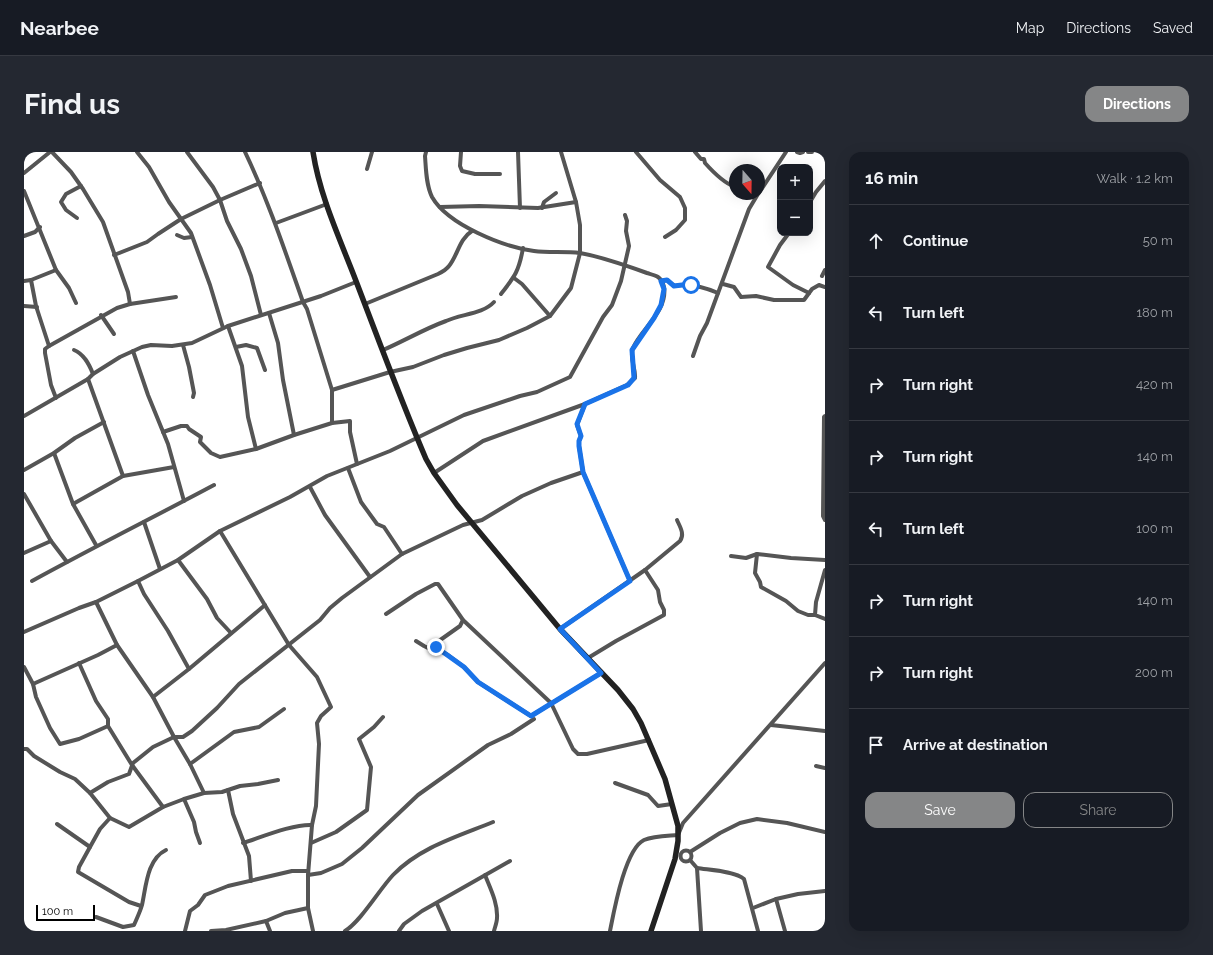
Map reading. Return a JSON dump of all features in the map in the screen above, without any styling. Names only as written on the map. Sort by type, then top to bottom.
[{"type":"street","points":[[24,173],[51,152],[60,160],[81,186],[103,222],[128,292],[130,304]]},
{"type":"street","points":[[137,152],[149,167],[169,202],[192,237],[210,285],[223,328]]},
{"type":"street","points":[[187,152],[213,187],[220,200],[227,221],[241,249],[251,276],[261,315]]},
{"type":"street","points":[[245,152],[260,183],[276,224],[302,302],[307,309],[332,390],[332,423]]},
{"type":"street","points":[[313,152],[320,184],[327,204],[390,372],[426,459],[457,505],[560,629],[618,690],[633,709],[649,740],[665,779],[678,826],[678,838],[683,851]]},
{"type":"street","points":[[367,169],[372,152]]},
{"type":"street","points":[[426,152],[426,169],[429,190],[433,198],[440,207],[459,223],[472,231],[507,244],[523,248],[580,253],[624,265],[656,276],[661,281],[664,289],[661,305],[632,350],[634,378],[628,385],[585,404],[484,441],[434,473]]},
{"type":"street","points":[[461,152],[460,166],[462,171],[476,174],[500,174]]},
{"type":"street","points":[[518,152],[520,208]]},
{"type":"street","points":[[332,390],[390,372],[413,367],[459,350],[499,340],[550,316],[571,288],[580,253],[580,225],[576,202],[562,152]]},
{"type":"street","points":[[636,152],[660,180],[680,197],[685,208],[685,220],[676,230],[665,237]]},
{"type":"street","points":[[695,152],[729,184]]},
{"type":"street","points":[[765,184],[786,152]]},
{"type":"street","points":[[797,152],[803,152]]},
{"type":"street","points":[[811,200],[825,181]]},
{"type":"street","points":[[114,255],[147,242],[181,219],[260,183]]},
{"type":"street","points":[[77,218],[66,210],[62,202],[66,194],[81,186]]},
{"type":"street","points":[[24,190],[56,270],[69,288],[76,303]]},
{"type":"street","points":[[542,208],[544,202],[556,193]]},
{"type":"street","points":[[693,356],[749,209],[755,200]]},
{"type":"street","points":[[440,207],[479,206],[542,208],[576,202]]},
{"type":"street","points":[[276,224],[327,204]]},
{"type":"street","points":[[24,632],[96,602],[138,581],[160,568],[178,560],[220,530],[310,487],[327,476],[417,438],[471,413],[520,396],[537,392],[570,377],[603,317],[612,305],[621,281],[629,246],[625,215]]},
{"type":"street","points":[[24,236],[35,232],[40,227]]},
{"type":"street","points":[[364,304],[438,274],[448,268],[454,259],[465,235],[472,231]]},
{"type":"street","points":[[177,235],[184,238],[192,237]]},
{"type":"street","points":[[787,236],[768,267],[793,285],[809,293]]},
{"type":"street","points":[[501,294],[514,278],[520,266],[523,248]]},
{"type":"street","points":[[24,281],[31,280],[56,270]]},
{"type":"street","points":[[822,276],[825,270]]},
{"type":"street","points":[[514,278],[522,284],[550,316]]},
{"type":"street","points":[[31,280],[37,307],[49,346]]},
{"type":"street","points":[[661,281],[667,280],[674,286],[682,285],[705,287],[718,293]]},
{"type":"street","points":[[24,416],[88,379],[93,374],[142,347],[151,345],[172,346],[192,343],[228,326],[321,296],[356,282]]},
{"type":"street","points":[[723,284],[734,286],[741,297],[756,296],[774,300],[804,300],[812,289],[819,285],[825,287]]},
{"type":"street","points":[[56,398],[51,386],[45,349],[117,308],[130,304],[176,297]]},
{"type":"street","points":[[383,350],[444,321],[460,315],[483,310],[494,302]]},
{"type":"street","points":[[24,306],[37,307]]},
{"type":"street","points":[[269,313],[278,343],[283,380],[294,435]]},
{"type":"street","points":[[101,316],[114,334]]},
{"type":"street","points":[[228,326],[242,366],[248,417],[256,449]]},
{"type":"street","points":[[183,345],[189,367],[194,393],[193,397]]},
{"type":"street","points":[[236,347],[246,345],[257,348],[265,370]]},
{"type":"street","points":[[74,350],[82,354],[93,374]]},
{"type":"street","points":[[133,351],[148,395],[168,444],[184,501]]},
{"type":"street","points":[[88,379],[123,476]]},
{"type":"street","points":[[585,404],[577,425],[581,436],[579,446],[583,472],[630,581]]},
{"type":"street","points":[[825,416],[823,516],[825,520]]},
{"type":"street","points":[[163,432],[181,426],[187,426],[201,437],[200,442],[203,446],[211,453],[220,457],[256,449],[332,423],[350,421],[350,432],[357,464]]},
{"type":"street","points":[[24,470],[54,453],[75,438],[104,422]]},
{"type":"street","points":[[54,453],[73,504],[96,546]]},
{"type":"street","points":[[73,504],[123,476],[174,467]]},
{"type":"street","points":[[348,468],[362,502],[377,524],[384,527],[402,554]]},
{"type":"street","points":[[90,793],[108,782],[129,774],[133,763],[153,747],[174,737],[183,737],[199,726],[239,684],[320,620],[330,608],[342,598],[402,554],[452,530],[482,520],[522,496],[551,483],[583,472]]},
{"type":"street","points":[[32,581],[96,546],[214,486]]},
{"type":"street","points":[[310,487],[324,515],[370,577]]},
{"type":"street","points":[[24,494],[51,541],[67,562]]},
{"type":"street","points":[[560,629],[645,570],[682,539],[682,531],[677,520]]},
{"type":"street","points":[[144,522],[160,568]]},
{"type":"street","points":[[220,530],[289,645],[317,677],[331,707],[321,716],[317,723],[319,744],[316,806],[312,825],[308,873],[308,908],[313,931]]},
{"type":"street","points":[[24,553],[51,541]]},
{"type":"street","points":[[757,554],[755,575],[760,581],[761,587],[786,601],[798,611],[808,615],[815,615],[825,620]]},
{"type":"street","points":[[731,556],[746,558],[757,554],[825,560]]},
{"type":"street","points":[[178,560],[207,599],[217,618],[231,633]]},
{"type":"street","points":[[588,658],[664,616],[664,610],[660,602],[658,590],[645,570]]},
{"type":"street","points":[[815,615],[816,602],[825,570]]},
{"type":"street","points":[[138,581],[144,594],[168,631],[189,669]]},
{"type":"street","points":[[386,614],[416,594],[437,584],[463,620],[551,703],[573,749],[578,754],[587,754],[649,740]]},
{"type":"street","points":[[96,602],[116,645],[153,697],[190,764],[204,793]]},
{"type":"street","points":[[153,697],[189,669],[265,605]]},
{"type":"street","points":[[436,649],[436,643],[460,626],[463,620]]},
{"type":"street","points":[[416,641],[424,646],[436,649],[448,655],[464,667],[478,682],[531,716],[601,673]]},
{"type":"street","points":[[33,684],[116,645]]},
{"type":"street","points":[[79,663],[96,701],[108,719],[108,726],[132,765],[163,807]]},
{"type":"street","points":[[650,931],[672,867],[678,838],[683,823],[825,663]]},
{"type":"street","points":[[24,667],[33,684],[36,697],[50,728],[60,744],[79,739],[108,726]]},
{"type":"street","points":[[190,764],[234,732],[259,727],[284,709]]},
{"type":"street","points":[[311,842],[336,832],[367,810],[371,767],[359,739],[374,727],[383,717]]},
{"type":"street","points":[[185,931],[190,911],[198,905],[205,896],[228,886],[292,871],[321,873],[342,864],[362,848],[418,795],[488,745],[511,734],[534,719]]},
{"type":"street","points":[[771,725],[825,731]]},
{"type":"street","points":[[24,749],[27,749],[34,756],[60,772],[75,779],[90,793],[110,818],[129,827],[163,807],[184,799],[204,793],[222,792],[240,786],[278,780]]},
{"type":"street","points":[[816,766],[825,768]]},
{"type":"street","points":[[615,783],[648,795],[658,806],[672,804]]},
{"type":"street","points":[[228,790],[233,814],[249,856],[251,881]]},
{"type":"street","points":[[184,799],[194,822],[200,843]]},
{"type":"street","points":[[110,818],[100,829],[78,872],[129,902],[141,906]]},
{"type":"street","points":[[683,851],[690,852],[740,823],[757,819],[787,823],[825,832]]},
{"type":"street","points":[[345,931],[357,920],[394,874],[424,851],[493,822]]},
{"type":"street","points":[[58,824],[90,847]]},
{"type":"street","points":[[243,842],[292,827],[306,824],[312,825]]},
{"type":"street","points":[[610,931],[628,861],[636,846],[644,840],[650,838],[678,838]]},
{"type":"street","points":[[96,917],[123,927],[134,925],[141,906],[148,875],[154,862],[162,852],[166,850]]},
{"type":"street","points":[[682,860],[680,856],[683,851]]},
{"type":"street","points":[[690,852],[692,855],[690,860]]},
{"type":"street","points":[[672,867],[682,860],[686,862],[690,860]]},
{"type":"street","points":[[690,860],[697,868],[742,877],[745,881],[758,931]]},
{"type":"street","points":[[399,931],[404,924],[422,911],[437,904],[510,861]]},
{"type":"street","points":[[697,868],[701,931]]},
{"type":"street","points":[[485,875],[495,904],[497,918],[494,931]]},
{"type":"street","points":[[753,908],[776,899],[798,894],[825,891]]},
{"type":"street","points":[[776,899],[785,931]]},
{"type":"street","points":[[437,904],[449,931]]},
{"type":"street","points":[[211,931],[226,930],[266,921],[285,913],[308,908]]},
{"type":"street","points":[[266,921],[270,931]]},
{"type":"route","points":[[436,647],[464,667],[478,682],[531,716],[601,673],[560,629],[630,581],[583,472],[579,446],[581,436],[577,424],[585,404],[628,385],[634,378],[635,374],[632,350],[658,312],[661,305],[664,289],[661,281],[667,280],[674,286],[691,285]]}]
